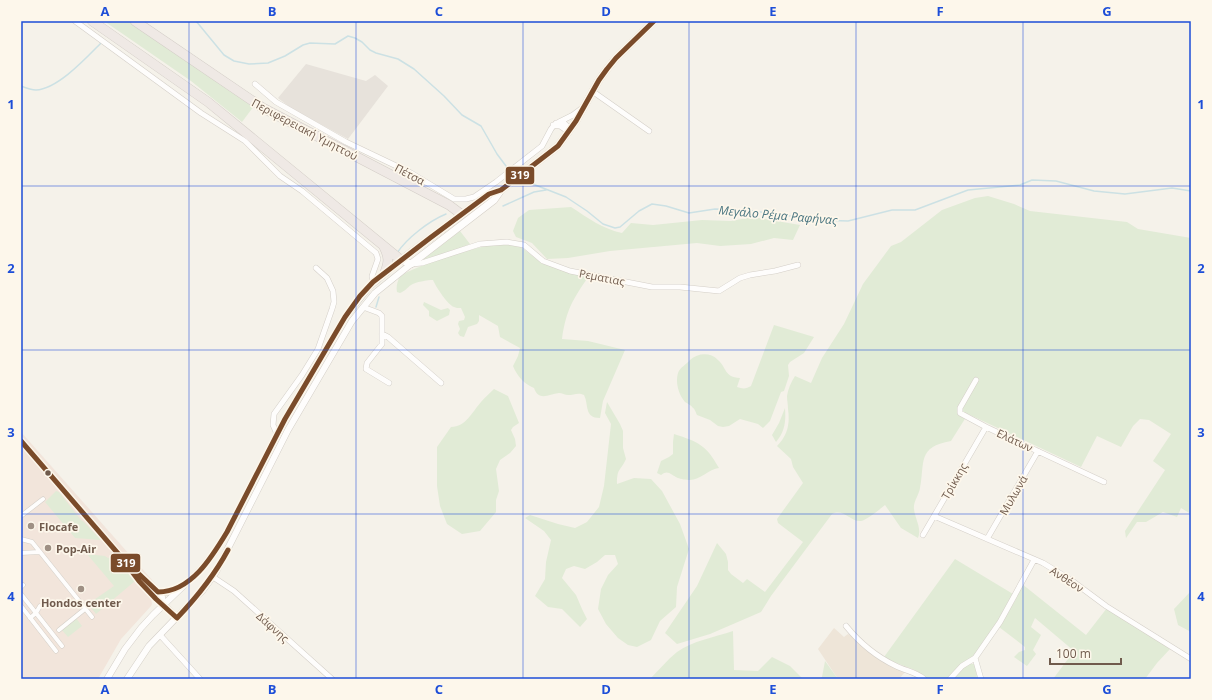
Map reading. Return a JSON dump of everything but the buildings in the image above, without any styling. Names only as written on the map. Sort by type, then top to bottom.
[{"type":"highway","points":[[92,21],[208,102],[401,260]]},
{"type":"highway","name":"Περιφερειακή Υμηττού","points":[[135,21],[263,108],[449,205],[464,218]]},
{"type":"highway","points":[[383,246],[388,256],[388,264],[385,272]]},
{"type":"main road","points":[[401,260],[411,264],[489,194],[501,190],[558,146],[569,132],[599,80],[616,58],[654,21]]},
{"type":"main road","points":[[401,260],[430,238],[464,218]]},
{"type":"street","points":[[74,21],[201,113],[245,141],[280,176],[302,190],[376,254],[378,259],[372,276],[373,282]]},
{"type":"street","name":"Πέτσα","points":[[255,84],[276,102],[346,142],[411,173],[454,199],[474,197],[496,182],[538,150],[546,140],[555,124]]},
{"type":"street","points":[[592,91],[649,131]]},
{"type":"street","points":[[555,124],[573,115],[585,106]]},
{"type":"street","points":[[555,124],[569,132]]},
{"type":"street","name":"Ρεματιας","points":[[411,264],[422,263],[488,242],[508,242],[524,245],[543,261],[570,271],[652,287],[680,287],[719,291],[740,278],[787,269],[798,265]]},
{"type":"street","points":[[107,679],[130,642],[144,624],[204,565],[222,541],[277,434],[345,317],[360,296],[373,282],[401,260]]},
{"type":"street","points":[[127,679],[147,649],[203,590],[213,577],[292,423],[352,321],[381,286],[411,264]]},
{"type":"street","points":[[277,434],[273,425],[274,414],[318,349],[334,302],[333,291],[327,278],[316,268]]},
{"type":"street","points":[[363,307],[381,314],[381,346],[367,362],[366,367],[368,371],[389,383]]},
{"type":"street","points":[[382,334],[388,337],[441,383]]},
{"type":"street","name":"Ελάτων","points":[[976,380],[959,410],[962,415],[1104,482]]},
{"type":"street","name":"Τρίκκης","points":[[923,535],[986,427]]},
{"type":"street","points":[[21,441],[121,557],[153,597],[163,604],[176,618]]},
{"type":"street","name":"Μυλωνά","points":[[987,539],[1038,451]]},
{"type":"street","points":[[21,516],[43,499]]},
{"type":"street","name":"Ανθέον","points":[[934,516],[1043,563],[1057,571],[1106,606],[1191,659]]},
{"type":"street","points":[[21,539],[32,542],[92,617]]},
{"type":"street","points":[[21,553],[39,552]]},
{"type":"street","points":[[121,557],[158,592],[162,598],[163,604]]},
{"type":"street","points":[[950,679],[962,666],[975,658],[1004,615],[1034,560]]},
{"type":"street","name":"Δάφνης","points":[[213,577],[234,591],[332,679]]},
{"type":"street","points":[[158,592],[167,592],[183,586]]},
{"type":"street","points":[[21,594],[62,646]]},
{"type":"street","points":[[21,606],[56,651]]},
{"type":"street","points":[[30,618],[36,613],[40,606]]},
{"type":"street","points":[[58,630],[85,609]]},
{"type":"street","points":[[846,626],[859,640],[882,658],[895,665],[914,672],[924,679]]},
{"type":"street","points":[[160,635],[200,679]]},
{"type":"street","points":[[975,658],[981,679]]},
{"type":"shaded area","points":[[306,64],[366,81],[375,75],[388,86],[348,139],[291,108],[278,98]]},
{"type":"shaded area","points":[[21,432],[160,589],[151,598],[151,606],[121,639],[98,679],[21,679]]},
{"type":"shaded area","points":[[834,628],[844,637],[848,634],[878,657],[905,672],[899,679],[838,679],[818,649]]},
{"type":"green space","points":[[104,21],[129,21],[254,106],[242,122],[191,81]]},
{"type":"green space","points":[[988,196],[1014,204],[1030,211],[1127,222],[1138,229],[1191,238],[1191,514],[1181,508],[1177,517],[1163,512],[1146,522],[1137,522],[1126,538],[1125,531],[1165,470],[1153,461],[1171,434],[1149,420],[1140,419],[1133,426],[1121,447],[1097,436],[1081,467],[968,414],[951,441],[933,447],[925,457],[920,488],[914,506],[919,527],[918,538],[901,528],[885,505],[870,517],[861,521],[857,521],[840,513],[832,514],[771,596],[761,612],[710,634],[677,644],[665,633],[697,586],[717,543],[726,554],[728,570],[731,574],[743,583],[747,579],[765,592],[803,542],[778,523],[777,519],[803,483],[793,467],[791,459],[777,446],[784,438],[786,433],[789,419],[787,396],[795,376],[811,383],[822,358],[844,324],[863,284],[891,246],[901,242],[942,210],[975,198]]},
{"type":"green space","points":[[571,207],[602,226],[622,233],[631,223],[653,225],[702,220],[731,221],[753,217],[800,225],[793,240],[774,238],[751,244],[720,246],[697,243],[610,251],[568,258],[547,259],[532,243],[516,237],[513,231],[518,218],[529,210]]},
{"type":"green space","points":[[460,231],[470,244],[443,255],[421,261]]},
{"type":"green space","points":[[489,245],[514,245],[521,247],[539,261],[589,276],[568,312],[562,339],[588,341],[625,350],[603,401],[600,418],[591,416],[584,395],[582,394],[567,395],[559,393],[541,396],[534,388],[524,382],[513,366],[520,348],[500,337],[498,326],[479,315],[479,321],[477,324],[468,327],[464,337],[460,336],[458,333],[460,329],[458,324],[459,321],[464,320],[465,317],[461,308],[451,306],[439,291],[433,280],[415,283],[400,293],[397,292],[398,280],[405,273],[442,259]]},
{"type":"green space","points":[[424,302],[441,310],[448,308],[450,310],[449,315],[437,321],[429,316],[429,311],[423,305]]},
{"type":"green space","points":[[774,325],[814,337],[804,353],[788,365],[789,376],[784,391],[781,392],[770,421],[763,428],[758,424],[740,419],[729,426],[723,427],[697,415],[695,410],[685,402],[679,392],[677,377],[680,369],[697,356],[704,354],[708,355],[715,357],[728,374],[740,378],[737,387],[749,387],[751,386]]},
{"type":"green space","points":[[494,389],[508,396],[519,423],[511,430],[516,446],[510,453],[500,460],[496,469],[499,491],[496,500],[496,512],[480,531],[462,534],[447,524],[440,506],[437,486],[437,447],[451,427],[465,422]]},
{"type":"green space","points":[[607,402],[623,431],[623,448],[626,459],[619,472],[617,484],[634,478],[651,479],[662,491],[680,524],[689,549],[677,587],[676,607],[660,621],[651,640],[637,647],[628,645],[618,638],[606,624],[598,609],[601,589],[608,575],[618,564],[615,555],[605,555],[585,569],[574,566],[566,569],[562,578],[576,595],[587,619],[580,627],[562,609],[548,607],[535,596],[545,579],[546,562],[551,540],[544,531],[525,518],[530,515],[575,528],[587,522],[599,507],[604,486],[611,424],[605,413]]},
{"type":"green space","points":[[785,408],[784,426],[776,442],[772,435]]},
{"type":"green space","points":[[674,434],[690,439],[701,445],[710,454],[719,468],[712,470],[694,480],[679,478],[670,473],[663,473],[661,475],[657,473],[661,461],[673,454]]},
{"type":"green space","points":[[56,491],[59,492],[81,520],[101,540],[75,538],[45,502]]},
{"type":"green space","points":[[87,554],[116,558],[135,581],[96,614],[88,604],[114,586]]},
{"type":"green space","points":[[955,559],[1013,594],[999,619],[974,656],[948,679],[927,679],[915,670],[884,657]]},
{"type":"green space","points":[[1022,584],[1086,635],[1107,608],[1170,649],[1145,679],[1053,679],[1074,651],[1035,618],[1031,627],[1041,635],[1033,650],[1036,654],[1027,666],[1014,657],[1019,652],[1025,650],[1025,647],[999,627],[1015,601]]},
{"type":"green space","points":[[1191,591],[1191,632],[1178,625],[1174,609]]},
{"type":"green space","points":[[76,618],[82,626],[68,637],[61,629]]},
{"type":"green space","points":[[733,631],[734,670],[758,671],[772,657],[790,666],[803,679],[650,679],[670,658],[683,648]]},
{"type":"green space","points":[[825,661],[838,679],[820,679],[822,677]]},
{"type":"green space","points":[[968,664],[974,664],[976,667],[977,679],[954,679],[963,668]]},
{"type":"waterway","name":"Μεγάλο Ρέμα Ραφήνας","points":[[196,21],[224,55],[234,61],[249,64],[268,63],[285,56],[303,45],[310,43],[335,44],[348,36],[355,38],[362,42],[370,50],[398,59],[414,69],[444,96],[462,115],[481,126],[497,154],[515,176]]},
{"type":"waterway","name":"Μεγάλο Ρέμα Ραφήνας","points":[[21,86],[36,90],[53,84],[72,71],[101,43]]},
{"type":"waterway","name":"Μεγάλο Ρέμα Ραφήνας","points":[[520,179],[566,197],[603,224],[615,228],[620,227],[639,211],[652,204],[666,206],[689,213],[715,209],[747,210],[818,220],[848,221],[892,210],[915,210],[968,190],[1020,185],[1032,180],[1056,181],[1094,191],[1125,194],[1172,188],[1191,191]]},
{"type":"waterway","points":[[503,206],[534,192],[546,190]]},
{"type":"waterway","points":[[397,253],[401,247],[419,230],[446,214]]},
{"type":"waterway","points":[[376,307],[379,297]]},
{"type":"transit line","name":"319","points":[[121,557],[158,592],[181,586],[199,571],[215,552],[227,532],[285,419],[345,317],[360,296],[373,282],[430,238],[489,194],[501,190],[558,146],[576,121],[599,80],[607,69],[616,58],[654,21]]},
{"type":"transit line","name":"319","points":[[21,441],[121,557],[139,581],[177,618],[205,586],[228,550]]},
{"type":"place","name":"Flocafe","points":[[31,526]]},
{"type":"place","name":"Pop-Air","points":[[48,548]]},
{"type":"place","name":"Hondos center","points":[[81,589]]}]
